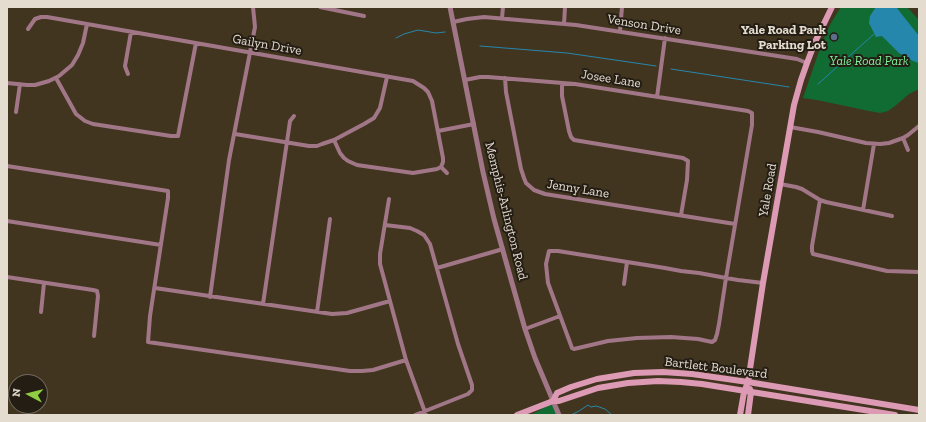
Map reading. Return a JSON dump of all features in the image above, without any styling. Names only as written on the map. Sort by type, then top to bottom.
[{"type":"main road","name":"Yale Road","points":[[740,415],[744,392],[748,382],[763,283],[795,101],[815,42],[832,7]]},
{"type":"main road","name":"Bartlett Boulevard","points":[[895,415],[752,392],[665,381],[646,381],[613,385],[591,390],[559,401],[553,401],[556,393],[571,386],[612,376],[646,372],[681,373],[748,382],[919,410]]},
{"type":"main road","points":[[646,372],[646,381]]},
{"type":"main road","points":[[748,382],[752,392],[748,415]]},
{"type":"main road","points":[[826,404],[827,395]]},
{"type":"main road","points":[[517,415],[553,401]]},
{"type":"street","points":[[210,297],[229,160],[255,27],[253,7]]},
{"type":"street","points":[[320,7],[364,16]]},
{"type":"street","name":"Memphis-Arlington Road","points":[[450,7],[487,188],[503,249],[525,329],[535,358],[559,415]]},
{"type":"street","points":[[502,18],[503,7]]},
{"type":"street","points":[[564,24],[565,7]]},
{"type":"street","points":[[620,31],[622,7]]},
{"type":"street","name":"Gailyn Drive","points":[[28,28],[35,19],[43,17],[413,81],[428,92],[432,101],[443,158],[441,167]]},
{"type":"street","name":"Venson Drive","points":[[453,22],[484,17],[590,26],[797,59],[807,63]]},
{"type":"street","points":[[7,83],[31,85],[56,78],[70,66],[78,56],[83,43],[87,24]]},
{"type":"street","points":[[128,74],[125,66],[131,32]]},
{"type":"street","points":[[657,96],[666,38]]},
{"type":"street","points":[[56,78],[76,114],[85,121],[93,124],[178,136],[196,43]]},
{"type":"street","points":[[234,134],[309,146],[317,146],[334,140],[374,118],[380,108],[387,77]]},
{"type":"street","name":"Josee Lane","points":[[465,80],[485,77],[579,84],[748,111],[752,113],[752,125],[735,224]]},
{"type":"street","name":"Jenny Lane","points":[[505,78],[505,87],[521,169],[526,183],[532,189],[545,194],[735,224]]},
{"type":"street","points":[[562,83],[562,96],[569,131],[574,140],[683,158],[688,161],[688,174],[681,215]]},
{"type":"street","points":[[16,112],[20,84]]},
{"type":"street","points":[[263,304],[289,125],[294,116]]},
{"type":"street","points":[[438,131],[474,124]]},
{"type":"street","points":[[790,128],[874,144],[887,144],[903,138],[919,126]]},
{"type":"street","points":[[903,138],[908,150]]},
{"type":"street","points":[[334,140],[344,158],[357,165],[413,173],[441,167],[447,172]]},
{"type":"street","points":[[863,210],[874,144]]},
{"type":"street","points":[[7,166],[168,191],[148,342],[350,371],[373,370],[406,360]]},
{"type":"street","points":[[780,184],[802,189],[820,200],[892,216]]},
{"type":"street","points":[[389,199],[380,254],[380,264],[406,360],[425,413]]},
{"type":"street","points":[[820,200],[812,246],[813,254],[887,271],[919,272]]},
{"type":"street","points":[[317,312],[330,219]]},
{"type":"street","points":[[7,221],[161,245]]},
{"type":"street","points":[[735,224],[726,278],[716,338],[714,341],[710,342],[676,337],[638,338],[608,341],[572,348],[547,279],[546,264],[548,251],[558,251],[726,278],[763,283]]},
{"type":"street","points":[[385,225],[412,229],[424,235],[430,244],[438,268],[458,344],[474,391],[425,413],[415,415]]},
{"type":"street","points":[[438,268],[503,249]]},
{"type":"street","points":[[624,284],[627,262]]},
{"type":"street","points":[[7,277],[97,291],[98,296],[94,336]]},
{"type":"street","points":[[41,312],[44,283]]},
{"type":"street","points":[[155,288],[332,314],[342,314],[390,301]]},
{"type":"street","points":[[525,329],[560,316]]},
{"type":"street","points":[[886,414],[887,405]]},
{"type":"green space","name":"Yale Road Park","points":[[841,7],[907,7],[919,20],[919,89],[909,94],[888,111],[880,113],[803,98],[822,43],[831,23]]},
{"type":"green space","points":[[553,401],[559,415],[531,415],[547,406]]},
{"type":"water","points":[[876,7],[896,7],[919,36],[919,63],[899,53],[882,36],[876,37],[869,23],[870,16]]},
{"type":"waterway","points":[[396,38],[418,30],[436,33],[445,32]]},
{"type":"waterway","points":[[818,84],[874,34]]},
{"type":"waterway","points":[[480,46],[567,53],[656,66]]},
{"type":"waterway","points":[[671,69],[789,87]]},
{"type":"waterway","points":[[571,415],[588,405],[591,407],[596,406],[605,409],[612,415]]},
{"type":"place","name":"Yale Road Park Parking Lot","points":[[834,37]]}]
